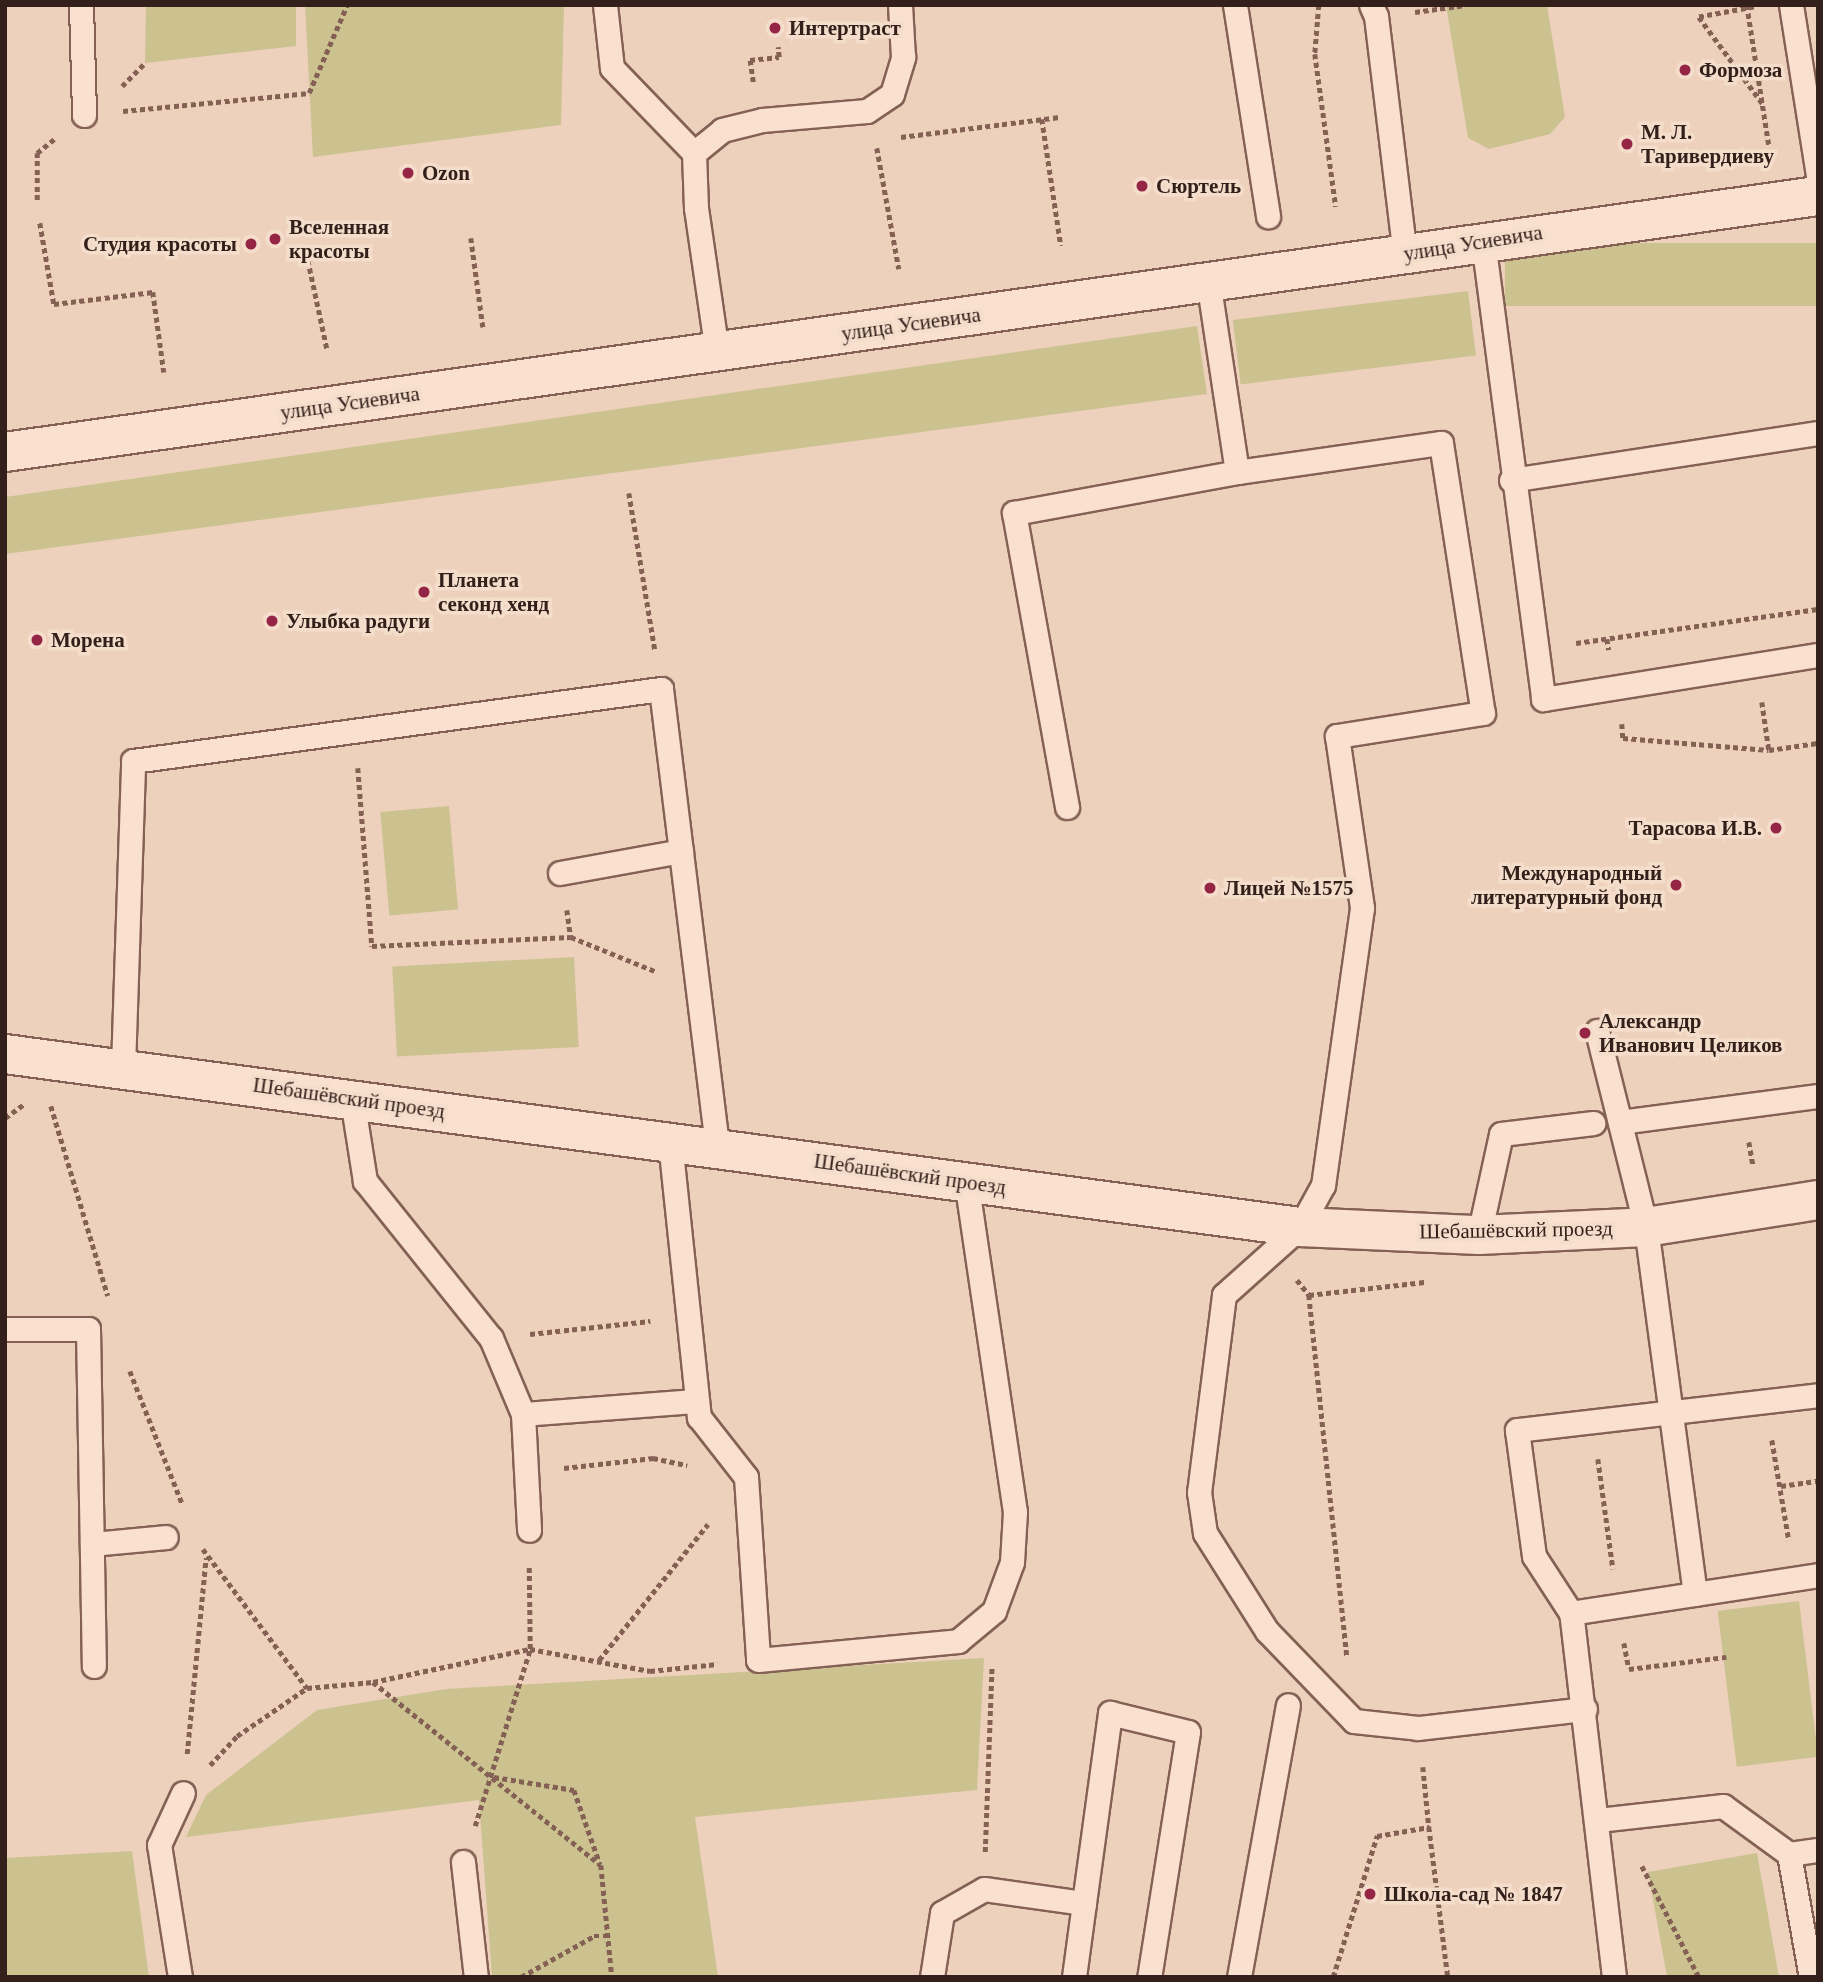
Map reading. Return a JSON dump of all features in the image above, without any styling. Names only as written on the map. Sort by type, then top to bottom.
[{"type":"street","name":"улица Усиевича","points":[[5,452],[1483,241],[1818,196]]},
{"type":"street","name":"Шебашёвский проезд","points":[[5,1054],[1300,1227],[1479,1235],[1646,1227],[1818,1200]]},
{"type":"lane","points":[[81,5],[84,115]]},
{"type":"lane","points":[[605,5],[612,68],[694,153],[696,208],[717,352]]},
{"type":"lane","points":[[694,153],[722,130],[762,120],[867,111],[892,94],[903,57],[900,5]]},
{"type":"lane","points":[[1235,5],[1268,216]]},
{"type":"lane","points":[[1791,5],[1818,176]]},
{"type":"lane","points":[[1373,11],[1405,254]]},
{"type":"lane","points":[[1483,241],[1511,480],[1544,699],[1818,655]]},
{"type":"lane","points":[[1208,281],[1237,472]]},
{"type":"lane","points":[[1511,480],[1818,433]]},
{"type":"lane","points":[[1067,807],[1014,513],[1237,472],[1441,443],[1483,713],[1337,736],[1362,908],[1323,1185],[1300,1227],[1224,1295],[1199,1492],[1205,1533],[1267,1631],[1354,1720],[1418,1728],[1585,1709]]},
{"type":"lane","points":[[123,1068],[133,761],[662,689],[717,1148]]},
{"type":"lane","points":[[561,873],[681,851]]},
{"type":"lane","points":[[1597,1031],[1646,1227],[1695,1594]]},
{"type":"lane","points":[[1620,1122],[1818,1096]]},
{"type":"lane","points":[[352,1099],[365,1181],[491,1338],[523,1414],[529,1530]]},
{"type":"lane","points":[[1479,1235],[1501,1134],[1593,1124]]},
{"type":"lane","points":[[670,1142],[699,1417],[746,1477],[758,1660],[958,1641],[994,1611],[1012,1562],[1015,1512],[966,1182]]},
{"type":"lane","points":[[5,1329],[88,1329],[94,1666]]},
{"type":"lane","points":[[1614,1977],[1598,1819],[1572,1613],[1534,1556],[1517,1430],[1818,1395]]},
{"type":"lane","points":[[523,1414],[697,1401]]},
{"type":"lane","points":[[92,1544],[166,1537]]},
{"type":"lane","points":[[1572,1613],[1818,1575]]},
{"type":"lane","points":[[1239,1977],[1288,1705]]},
{"type":"lane","points":[[1074,1977],[1110,1713],[1188,1732],[1149,1977]]},
{"type":"lane","points":[[180,1977],[159,1845],[183,1793]]},
{"type":"lane","points":[[1598,1819],[1723,1806],[1789,1854],[1811,1977]]},
{"type":"lane","points":[[1789,1854],[1818,1850]]},
{"type":"lane","points":[[463,1862],[476,1977]]},
{"type":"lane","points":[[932,1977],[942,1913],[984,1889],[1084,1903]]},
{"type":"path","points":[[37,200],[37,153],[84,115],[309,93],[347,5]]},
{"type":"path","points":[[1319,5],[1315,54],[1336,207]]},
{"type":"path","points":[[1373,11],[1466,5]]},
{"type":"path","points":[[1763,104],[1699,17],[1765,5]]},
{"type":"path","points":[[1747,7],[1769,145]]},
{"type":"path","points":[[763,58],[779,57],[778,47]]},
{"type":"path","points":[[888,139],[1060,117]]},
{"type":"path","points":[[1042,119],[1061,246]]},
{"type":"path","points":[[875,140],[898,269]]},
{"type":"path","points":[[40,223],[54,303],[153,292],[164,372]]},
{"type":"path","points":[[471,238],[483,327]]},
{"type":"path","points":[[308,260],[327,349]]},
{"type":"path","points":[[629,493],[662,689]]},
{"type":"path","points":[[1536,649],[1818,609]]},
{"type":"path","points":[[1756,665],[1769,750]]},
{"type":"path","points":[[1616,687],[1623,738],[1769,750],[1818,743]]},
{"type":"path","points":[[355,730],[372,946],[571,937],[696,988]]},
{"type":"path","points":[[49,1102],[110,1305]]},
{"type":"path","points":[[1743,1107],[1754,1172]]},
{"type":"path","points":[[1309,1295],[1354,1720]]},
{"type":"path","points":[[491,1338],[687,1317]]},
{"type":"path","points":[[128,1364],[185,1509]]},
{"type":"path","points":[[1764,1401],[1781,1486],[1794,1578]]},
{"type":"path","points":[[1593,1420],[1629,1669],[1726,1657]]},
{"type":"path","points":[[525,1472],[653,1458],[746,1477],[598,1660]]},
{"type":"path","points":[[1781,1486],[1818,1481]]},
{"type":"path","points":[[463,1862],[530,1649],[529,1530]]},
{"type":"path","points":[[201,1546],[206,1558],[307,1688]]},
{"type":"path","points":[[183,1793],[206,1558]]},
{"type":"path","points":[[984,1889],[994,1611]]},
{"type":"path","points":[[183,1793],[237,1735],[307,1688],[373,1682],[530,1649],[650,1671],[758,1660]]},
{"type":"path","points":[[373,1682],[601,1864]]},
{"type":"path","points":[[1418,1728],[1448,1977]]},
{"type":"path","points":[[491,1776],[574,1790],[601,1864],[612,1977]]},
{"type":"path","points":[[1598,1819],[1648,1872],[1699,1977]]},
{"type":"path","points":[[1333,1977],[1377,1836],[1429,1827]]},
{"type":"path","points":[[521,1977],[594,1936],[608,1936]]},
{"type":"shaded area","points":[[146,5],[296,5],[296,46],[145,63]]},
{"type":"shaded area","points":[[305,5],[564,5],[561,125],[313,157]]},
{"type":"shaded area","points":[[1446,5],[1547,5],[1565,117],[1550,134],[1489,149],[1468,138]]},
{"type":"shaded area","points":[[1505,243],[1818,243],[1818,306],[1505,306]]},
{"type":"shaded area","points":[[1468,291],[1476,356],[1241,384],[1233,320]]},
{"type":"shaded area","points":[[1197,326],[1207,394],[5,554],[5,497]]},
{"type":"shaded area","points":[[449,806],[458,910],[389,916],[380,812]]},
{"type":"shaded area","points":[[574,957],[579,1047],[397,1056],[392,967]]},
{"type":"shaded area","points":[[1799,1601],[1818,1757],[1737,1767],[1718,1611]]},
{"type":"shaded area","points":[[984,1658],[977,1790],[695,1817],[718,1977],[492,1977],[479,1800],[186,1837],[206,1795],[317,1710],[446,1689]]},
{"type":"shaded area","points":[[132,1851],[149,1977],[5,1977],[5,1858]]},
{"type":"shaded area","points":[[1757,1853],[1779,1977],[1667,1977],[1648,1872]]},
{"type":"place","name":"Интертраст","points":[[775,28]]},
{"type":"place","name":"Формоза","points":[[1685,70]]},
{"type":"place","name":"М. Л. Таривердиеву","points":[[1627,144]]},
{"type":"place","name":"Ozon","points":[[408,173]]},
{"type":"place","name":"Сюртель","points":[[1142,186]]},
{"type":"place","name":"Вселенная красоты","points":[[275,239]]},
{"type":"place","name":"Студия красоты","points":[[251,244]]},
{"type":"place","name":"Планета секонд хенд","points":[[424,592]]},
{"type":"place","name":"Улыбка радуги","points":[[272,621]]},
{"type":"place","name":"Морена","points":[[37,640]]},
{"type":"place","name":"Тарасова И.В.","points":[[1776,828]]},
{"type":"place","name":"Международный литературный фонд","points":[[1676,885]]},
{"type":"place","name":"Лицей №1575","points":[[1210,888]]},
{"type":"place","name":"Александр Иванович Целиков","points":[[1585,1033]]},
{"type":"place","name":"Школа-сад № 1847","points":[[1370,1894]]}]
